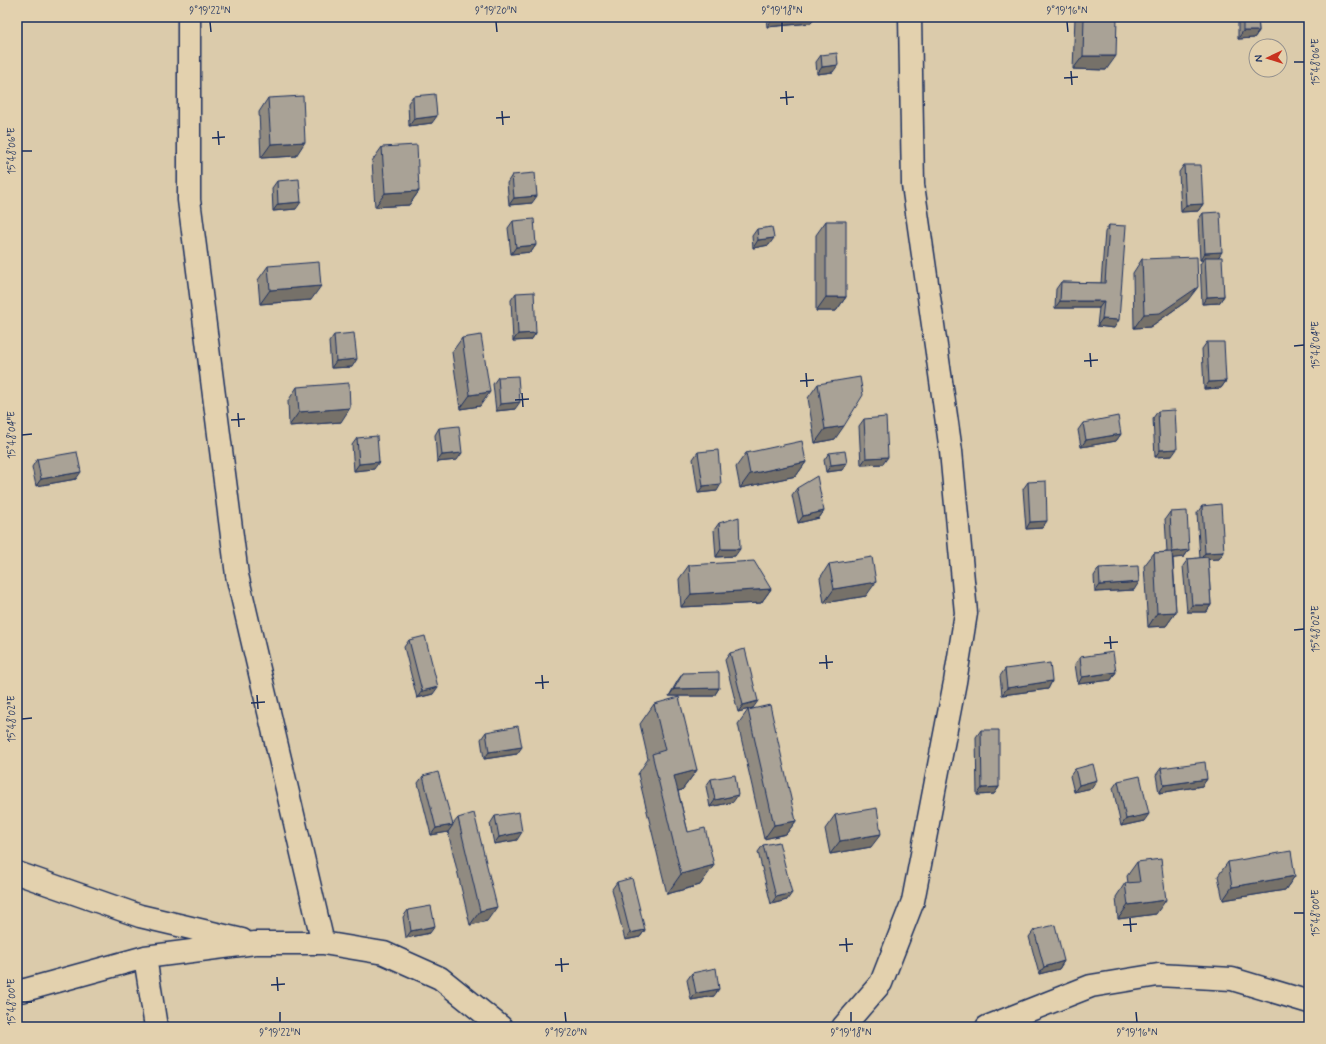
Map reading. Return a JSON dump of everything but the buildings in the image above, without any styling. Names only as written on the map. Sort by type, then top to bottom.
[{"type":"street","points":[[189,17],[189,200],[237,575],[323,944]]},
{"type":"street","points":[[843,1027],[881,983],[913,901],[955,682],[966,613],[951,451],[913,185],[910,17]]},
{"type":"street","points":[[17,873],[140,916],[255,943]]},
{"type":"street","points":[[17,991],[145,957],[255,943],[323,944],[384,953],[440,978],[501,1027]]},
{"type":"street","points":[[145,957],[156,1027]]},
{"type":"street","points":[[987,1027],[1091,986],[1158,975],[1232,979],[1309,1002]]}]
